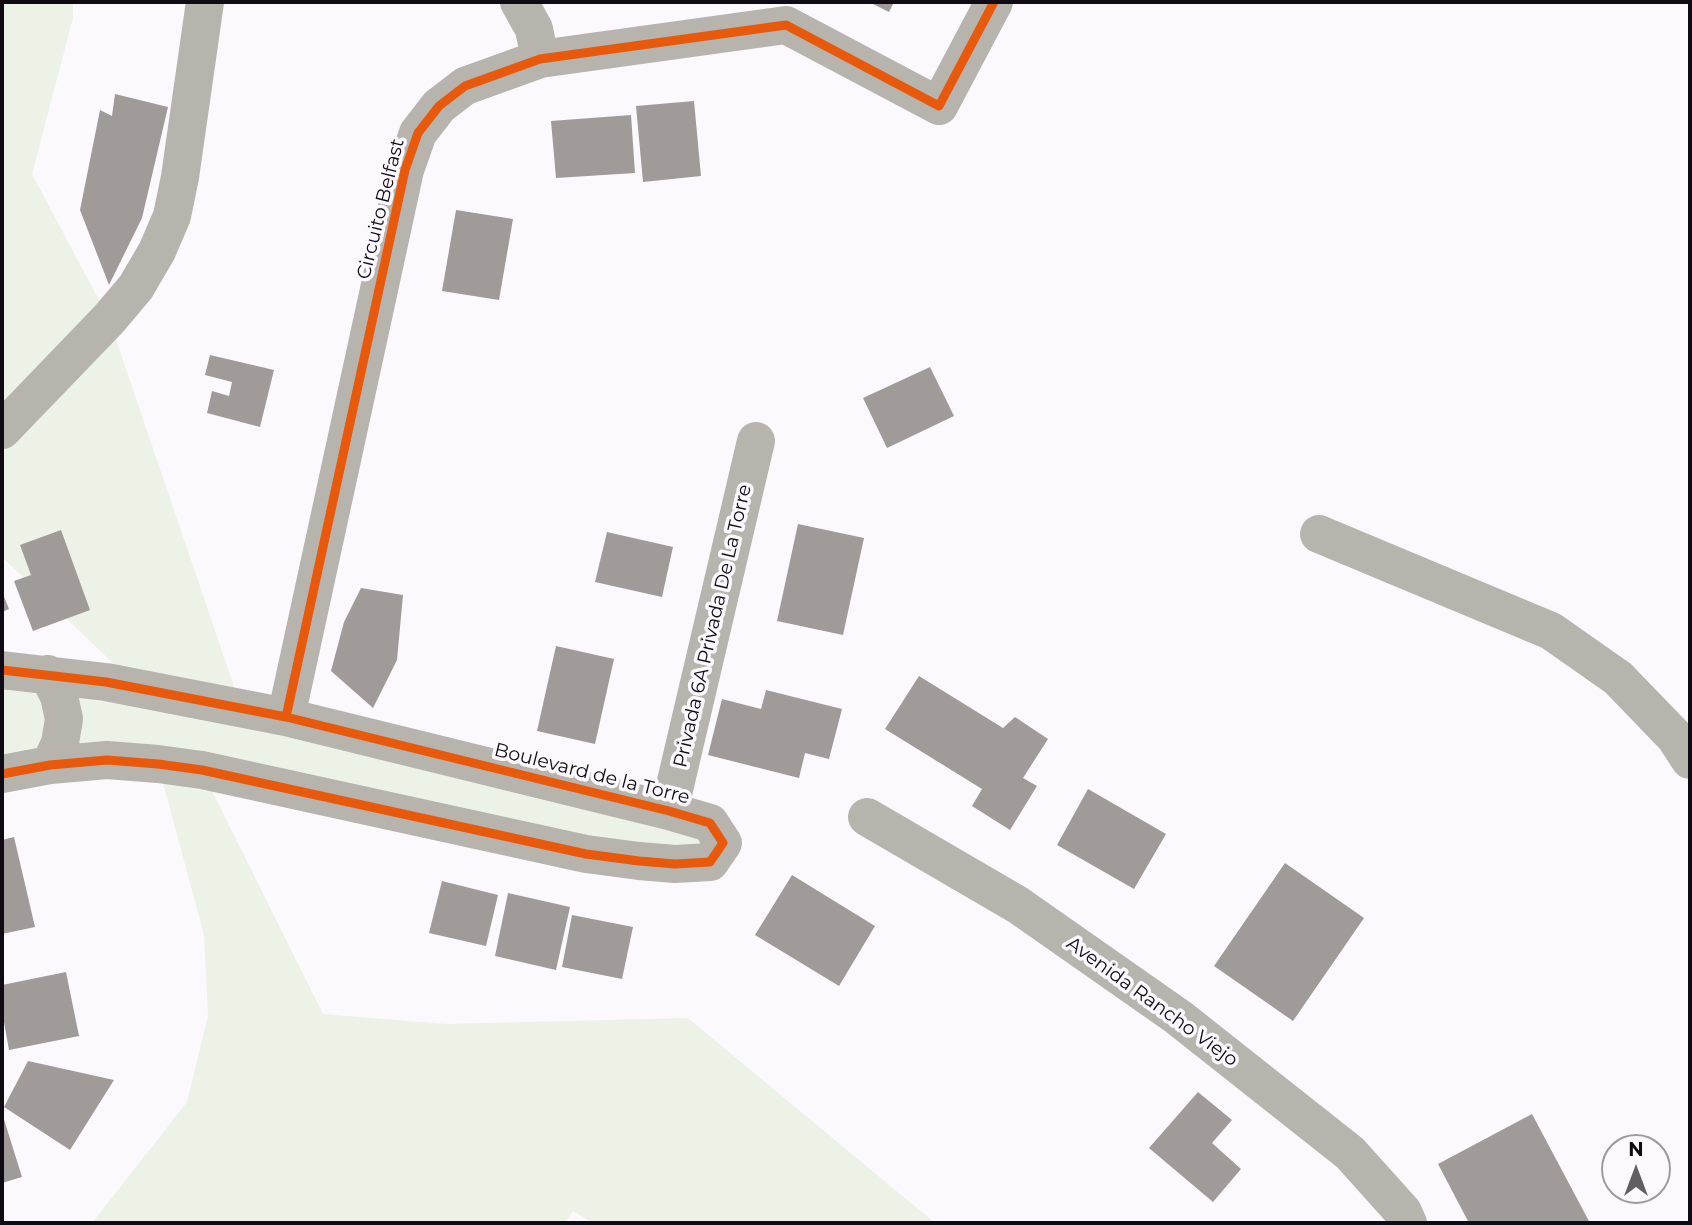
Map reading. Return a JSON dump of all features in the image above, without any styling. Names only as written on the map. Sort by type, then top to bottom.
[{"type":"street","points":[[2,430],[109,319],[136,287],[157,251],[172,216],[180,177],[205,2]]},
{"type":"street","points":[[519,2],[534,29],[540,59]]},
{"type":"street","name":"Circuito Belfast","points":[[286,717],[405,170],[418,133],[439,106],[465,86],[540,59],[787,13],[939,106],[994,2]]},
{"type":"street","name":"Privada 6A Privada De La Torre","points":[[669,811],[756,440]]},
{"type":"street","points":[[1319,534],[1551,631],[1618,678],[1675,737],[1690,760]]},
{"type":"street","name":"Boulevard de la Torre","points":[[2,670],[48,674],[286,717],[669,811],[710,823],[723,843],[710,862],[675,864],[586,854],[202,770],[107,760],[50,765],[2,774]]},
{"type":"street","points":[[48,674],[60,695],[64,719],[60,743],[50,765]]},
{"type":"street","name":"Avenida Rancho Viejo","points":[[867,817],[1018,905],[1178,1017],[1350,1153],[1403,1212],[1408,1223]]},
{"type":"shaded area","points":[[2,2],[73,2],[73,18],[32,174],[109,319],[241,707],[710,823],[710,862],[202,771],[323,1014],[446,1024],[688,1018],[935,1223],[593,1223],[573,1211],[565,1223],[92,1223],[187,1102],[208,1016],[204,935],[158,764],[2,774],[2,670],[139,688],[2,557]]},
{"type":"building","points":[[869,2],[894,2],[889,12]]},
{"type":"building","points":[[115,94],[168,107],[142,218],[109,285],[80,210],[100,110],[112,116]]},
{"type":"building","points":[[694,101],[701,176],[643,182],[636,106]]},
{"type":"building","points":[[631,115],[635,173],[556,178],[551,121]]},
{"type":"building","points":[[456,210],[513,219],[499,300],[442,291]]},
{"type":"building","points":[[210,355],[274,370],[260,427],[207,413],[212,391],[229,396],[232,382],[205,375]]},
{"type":"building","points":[[930,367],[954,416],[887,448],[863,398]]},
{"type":"building","points":[[798,524],[864,538],[843,635],[777,621]]},
{"type":"building","points":[[61,530],[90,610],[33,631],[14,581],[31,575],[20,545]]},
{"type":"building","points":[[607,532],[673,547],[662,597],[595,582]]},
{"type":"building","points":[[361,588],[403,595],[397,660],[373,708],[331,671],[344,622]]},
{"type":"building","points":[[2,592],[9,609],[2,612]]},
{"type":"building","points":[[556,646],[614,659],[595,744],[537,731]]},
{"type":"building","points":[[919,676],[1003,728],[1015,717],[1048,739],[1023,778],[1037,786],[1010,830],[972,806],[982,789],[885,729]]},
{"type":"building","points":[[766,690],[842,709],[829,759],[805,753],[799,778],[708,755],[722,699],[761,709]]},
{"type":"building","points":[[1088,789],[1166,834],[1134,889],[1057,845]]},
{"type":"building","points":[[14,837],[35,927],[2,934],[2,840]]},
{"type":"building","points":[[1285,863],[1364,918],[1293,1021],[1214,966]]},
{"type":"building","points":[[792,875],[875,926],[839,986],[755,935]]},
{"type":"building","points":[[442,881],[498,895],[486,946],[429,933]]},
{"type":"building","points":[[508,893],[570,907],[556,970],[495,956]]},
{"type":"building","points":[[572,915],[633,927],[622,979],[562,967]]},
{"type":"building","points":[[66,972],[79,1036],[9,1050],[2,1011],[2,985]]},
{"type":"building","points":[[28,1061],[114,1080],[70,1150],[4,1107]]},
{"type":"building","points":[[1198,1092],[1232,1120],[1212,1143],[1241,1169],[1213,1202],[1149,1148]]},
{"type":"building","points":[[2,1113],[22,1177],[2,1183]]},
{"type":"building","points":[[1532,1114],[1590,1223],[1469,1223],[1438,1164]]},
{"type":"cycle path","points":[[286,717],[405,170],[418,133],[439,106],[465,86],[540,59],[786,25],[939,106],[994,2]]},
{"type":"cycle path","points":[[2,670],[106,682],[286,717],[669,811],[710,823],[723,843],[710,862],[675,864],[639,861],[586,854],[202,770],[107,760],[50,765],[2,774]]}]
